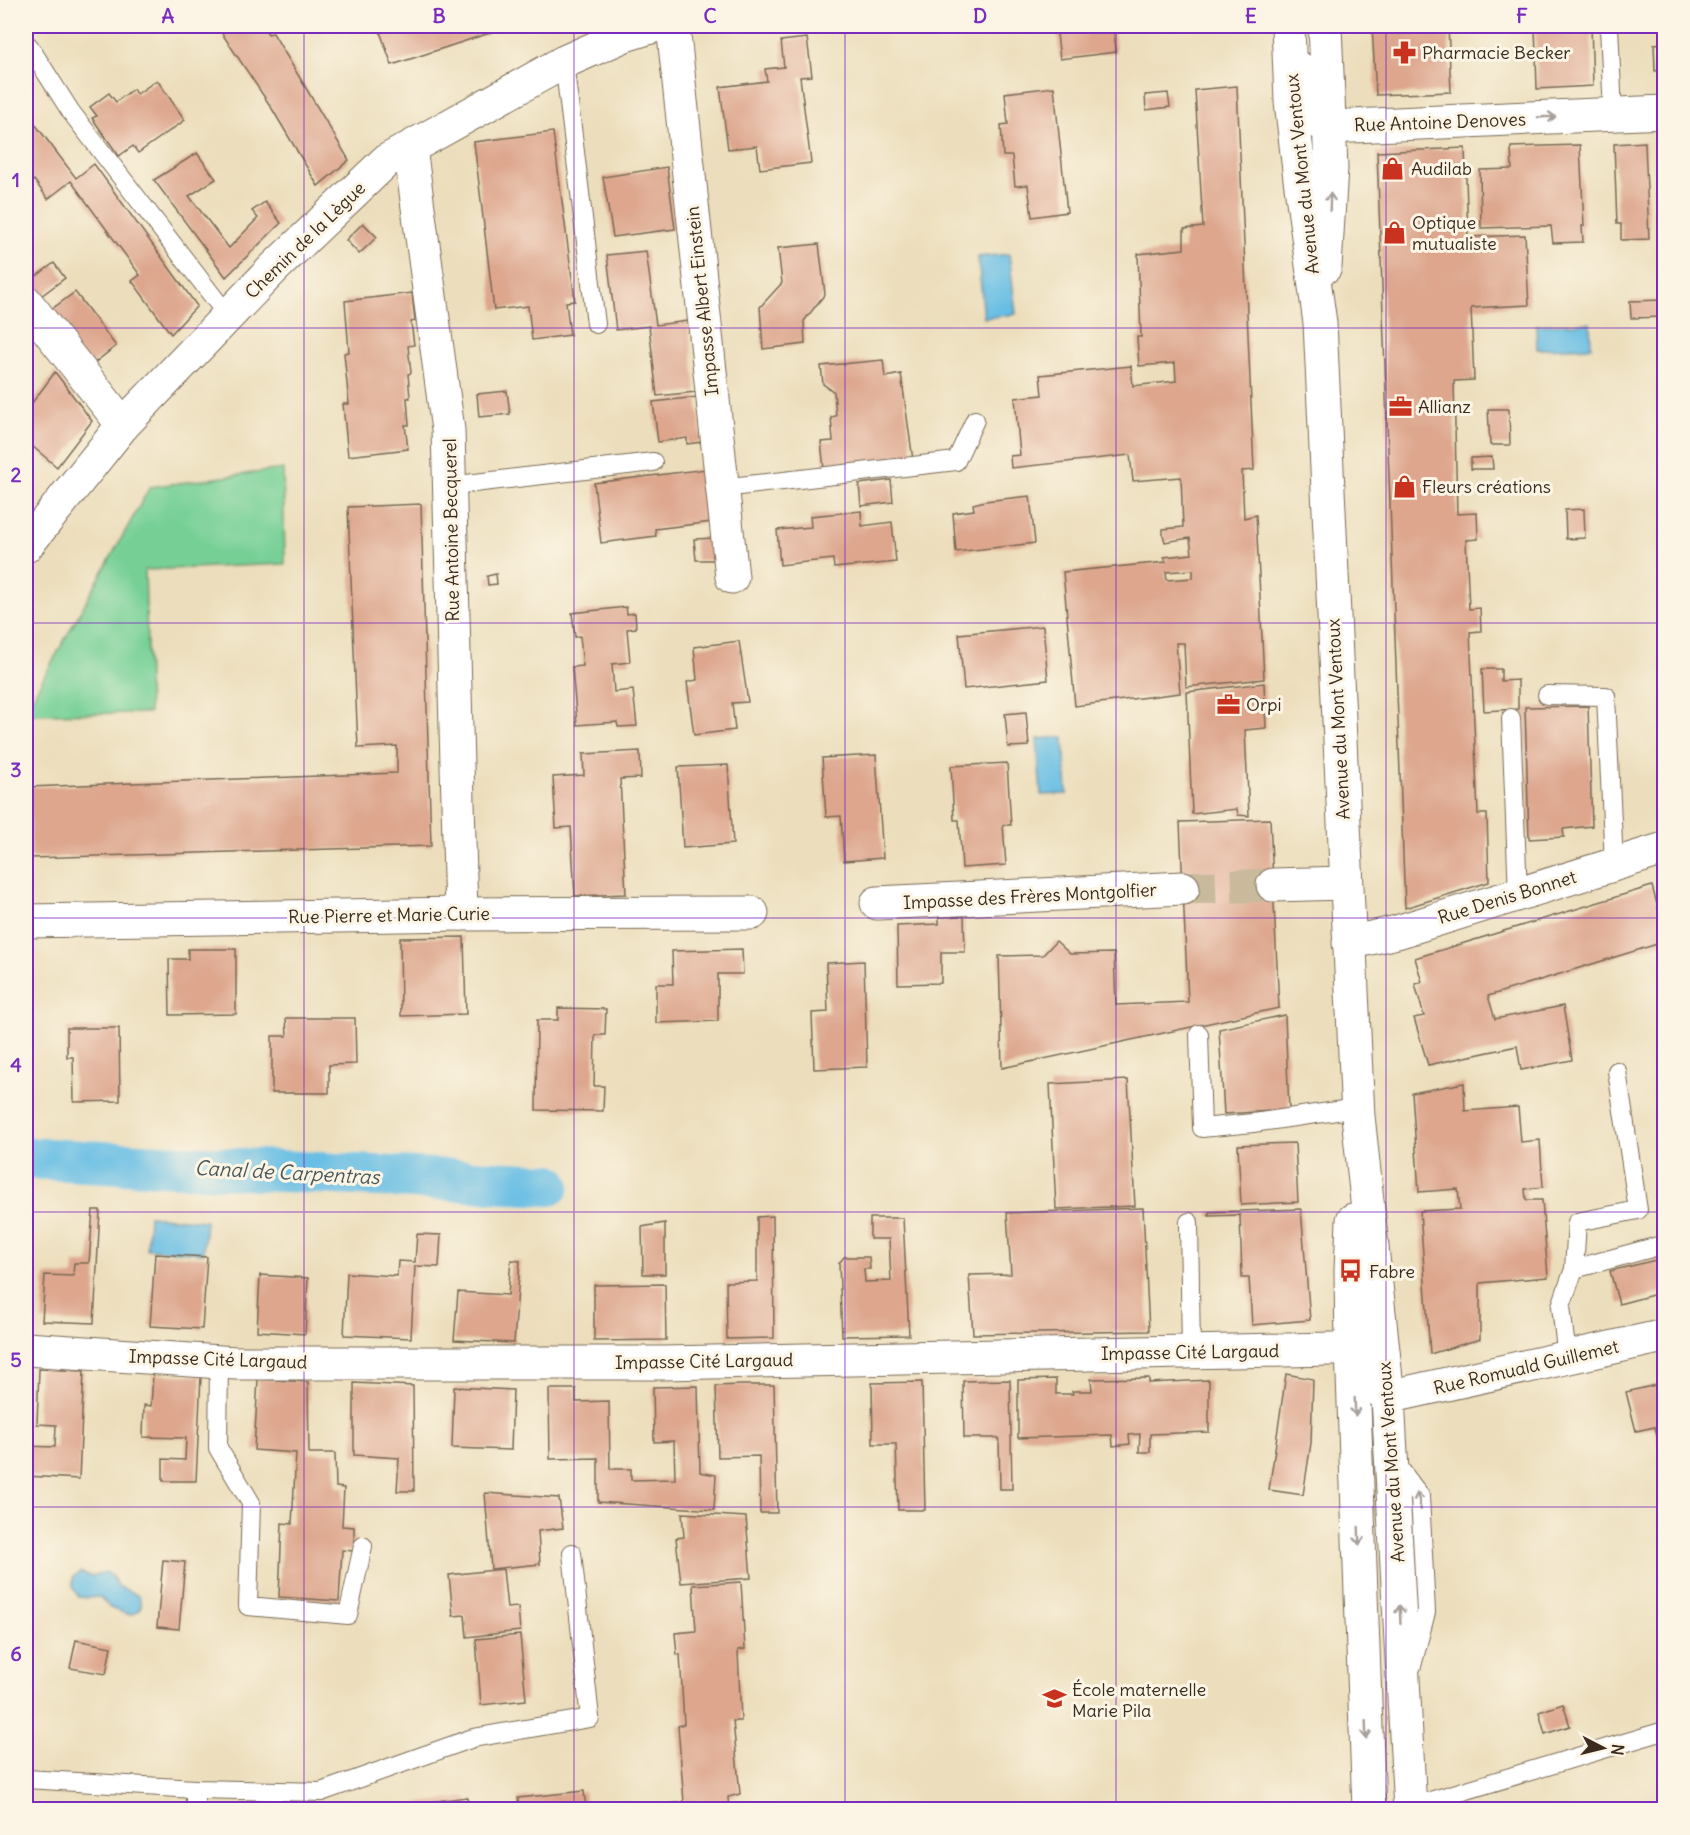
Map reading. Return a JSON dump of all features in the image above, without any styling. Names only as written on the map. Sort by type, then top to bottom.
[{"type":"street","name":"Chemin de la Lègue","points":[[26,546],[123,425],[274,268],[386,161],[564,62],[625,35],[654,26]]},
{"type":"street","name":"Impasse Albert Einstein","points":[[673,26],[732,577]]},
{"type":"street","name":"Rue Antoine Denoves","points":[[1290,26],[1307,111],[1318,123],[1330,127],[1665,112]]},
{"type":"street","name":"Avenue du Mont Ventoux","points":[[1290,26],[1291,101],[1320,323],[1345,883],[1358,1112],[1367,1348],[1358,1477],[1369,1809]]},
{"type":"street","name":"Avenue du Mont Ventoux","points":[[1320,323],[1329,226],[1331,168],[1325,26]]},
{"type":"street","name":"Rue Antoine Becquerel","points":[[410,148],[448,430],[461,914]]},
{"type":"street","points":[[26,302],[123,425]]},
{"type":"street","name":"Rue Denis Bonnet","points":[[1349,943],[1397,932],[1665,849]]},
{"type":"street","points":[[1273,885],[1345,883]]},
{"type":"street","name":"Impasse des Frères Montgolfier","points":[[877,903],[1183,888]]},
{"type":"street","name":"Rue Pierre et Marie Curie","points":[[26,921],[461,914],[752,913]]},
{"type":"street","name":"Avenue du Mont Ventoux","points":[[1358,1112],[1351,1271],[1367,1348],[1388,1397],[1410,1808]]},
{"type":"street","name":"Rue Romuald Guillemet","points":[[1388,1397],[1665,1336]]},
{"type":"street","name":"Impasse Cité Largaud","points":[[26,1349],[219,1362],[663,1363],[1367,1348]]},
{"type":"lane","points":[[1610,26],[1613,114]]},
{"type":"lane","points":[[29,46],[71,112],[228,316]]},
{"type":"lane","points":[[564,62],[596,324]]},
{"type":"lane","points":[[722,488],[956,461],[975,420]]},
{"type":"lane","points":[[449,486],[653,462]]},
{"type":"lane","points":[[1547,695],[1606,696],[1614,864]]},
{"type":"lane","points":[[1511,718],[1518,894]]},
{"type":"lane","points":[[1199,1034],[1202,1128],[1358,1112]]},
{"type":"lane","points":[[1567,1358],[1561,1306],[1574,1269],[1577,1222],[1638,1210],[1617,1071]]},
{"type":"lane","points":[[1189,1222],[1191,1352]]},
{"type":"lane","points":[[1574,1269],[1662,1245]]},
{"type":"lane","points":[[219,1362],[218,1448],[251,1503],[248,1606],[348,1615],[363,1546]]},
{"type":"lane","points":[[1358,1477],[1373,1463],[1391,1456]]},
{"type":"lane","points":[[26,1779],[195,1789],[321,1792],[473,1738],[590,1718],[572,1553]]},
{"type":"lane","points":[[1410,1808],[1665,1731]]},
{"type":"lane","points":[[195,1789],[195,1809]]},
{"type":"green space","points":[[283,469],[285,564],[145,570],[149,713],[26,714],[26,709],[150,487]]},
{"type":"water","points":[[1009,254],[1016,314],[984,318],[978,257]]},
{"type":"water","points":[[1590,323],[1591,347],[1537,349],[1536,325]]},
{"type":"water","points":[[1064,737],[1067,794],[1041,795],[1037,739]]},
{"type":"water","points":[[149,1216],[206,1221],[203,1253],[147,1249]]},
{"type":"water","points":[[80,1572],[91,1576],[106,1572],[112,1576],[118,1586],[139,1596],[141,1606],[138,1611],[130,1615],[110,1608],[100,1597],[78,1596],[73,1588],[73,1577]]},
{"type":"building","points":[[217,26],[263,26],[268,34],[273,33],[349,160],[318,186],[271,107]]},
{"type":"building","points":[[378,26],[511,26],[392,65]]},
{"type":"building","points":[[1056,26],[1113,26],[1116,52],[1060,59]]},
{"type":"building","points":[[1372,26],[1448,26],[1451,92],[1376,95]]},
{"type":"building","points":[[1535,26],[1591,26],[1593,86],[1537,89]]},
{"type":"building","points":[[807,38],[812,76],[800,77],[811,163],[760,169],[757,146],[728,149],[720,87],[767,81],[765,69],[784,67],[781,41]]},
{"type":"building","points":[[1664,43],[1664,70],[1655,71],[1654,44]]},
{"type":"building","points":[[157,80],[185,120],[138,153],[133,146],[119,156],[92,118],[97,116],[90,107],[109,93],[116,102],[133,89],[137,94]]},
{"type":"building","points":[[1237,86],[1254,470],[1242,471],[1244,518],[1256,515],[1264,679],[1186,687],[1184,643],[1176,643],[1180,693],[1075,706],[1063,572],[1166,562],[1164,557],[1192,554],[1190,538],[1165,542],[1163,535],[1163,529],[1183,527],[1181,477],[1133,481],[1130,455],[1011,468],[1010,456],[1020,455],[1015,398],[1042,395],[1040,375],[1131,366],[1133,386],[1176,381],[1175,363],[1139,366],[1137,337],[1141,337],[1138,254],[1184,249],[1184,229],[1203,227],[1195,90]],"holes":[[[1193,570],[1193,578],[1167,580],[1166,572]]]},
{"type":"building","points":[[1054,87],[1067,212],[1032,217],[1028,185],[1015,186],[1012,156],[1003,156],[1001,125],[1008,124],[1005,93]]},
{"type":"building","points":[[1168,93],[1170,107],[1146,110],[1145,95]]},
{"type":"building","points":[[32,120],[76,178],[94,164],[197,306],[171,334],[132,281],[140,275],[71,181],[48,199],[34,180],[26,186],[26,125]]},
{"type":"building","points":[[553,132],[575,301],[566,302],[570,335],[532,340],[528,306],[494,310],[474,142]]},
{"type":"building","points":[[1645,142],[1649,239],[1621,240],[1621,224],[1617,224],[1614,144]]},
{"type":"building","points":[[1580,145],[1583,242],[1553,243],[1551,226],[1481,228],[1480,170],[1512,169],[1511,147]]},
{"type":"building","points":[[1465,148],[1468,237],[1525,235],[1529,305],[1471,308],[1474,380],[1454,381],[1457,514],[1477,513],[1478,539],[1466,540],[1469,609],[1480,608],[1481,631],[1470,632],[1478,814],[1487,814],[1489,882],[1405,908],[1377,152]]},
{"type":"building","points":[[197,153],[216,179],[189,196],[229,248],[258,218],[252,211],[265,202],[281,223],[226,277],[154,180]]},
{"type":"building","points":[[667,167],[675,229],[613,237],[603,177]]},
{"type":"building","points":[[363,223],[377,237],[359,254],[346,240]]},
{"type":"building","points":[[819,244],[825,294],[804,321],[805,344],[763,349],[760,307],[782,283],[778,248]]},
{"type":"building","points":[[646,251],[656,325],[688,321],[696,392],[657,396],[649,326],[616,330],[607,255]]},
{"type":"building","points":[[54,263],[65,278],[37,299],[26,284]]},
{"type":"building","points":[[75,292],[116,346],[89,367],[48,312]]},
{"type":"building","points":[[412,293],[415,321],[411,322],[414,345],[408,346],[411,373],[408,374],[410,398],[407,398],[409,425],[405,425],[408,449],[348,456],[343,404],[349,404],[344,353],[349,352],[345,301]]},
{"type":"building","points":[[1664,300],[1664,317],[1631,318],[1630,301]]},
{"type":"building","points":[[883,360],[885,377],[901,374],[913,460],[824,469],[821,442],[833,441],[831,417],[836,416],[834,392],[823,384],[821,366]]},
{"type":"building","points":[[55,372],[92,421],[57,467],[26,441],[26,411]]},
{"type":"building","points":[[507,391],[510,414],[479,417],[477,394]]},
{"type":"building","points":[[697,397],[702,442],[687,444],[687,438],[658,442],[653,402]]},
{"type":"building","points":[[1488,409],[1509,409],[1510,445],[1490,445]]},
{"type":"building","points":[[1492,457],[1493,469],[1471,469],[1471,458]]},
{"type":"building","points":[[706,469],[712,522],[655,529],[656,536],[601,543],[594,483]]},
{"type":"building","points":[[891,480],[893,502],[861,506],[859,484]]},
{"type":"building","points":[[1030,496],[1035,543],[956,552],[953,513],[974,510],[973,504],[985,501]]},
{"type":"building","points":[[421,504],[431,846],[31,858],[29,787],[397,773],[397,746],[358,748],[348,507]]},
{"type":"building","points":[[1584,509],[1585,538],[1566,539],[1565,510]]},
{"type":"building","points":[[861,511],[862,526],[892,522],[896,562],[834,568],[833,559],[780,565],[777,530],[811,527],[810,516]]},
{"type":"building","points":[[716,538],[717,560],[696,560],[694,539]]},
{"type":"building","points":[[496,574],[497,584],[488,585],[487,576]]},
{"type":"building","points":[[626,607],[627,614],[635,613],[636,628],[627,629],[630,662],[612,664],[614,692],[633,690],[637,726],[618,727],[617,722],[577,725],[572,667],[583,666],[580,636],[575,637],[572,613]]},
{"type":"building","points":[[1043,626],[1048,680],[964,689],[959,634]]},
{"type":"building","points":[[739,641],[748,702],[732,703],[735,730],[694,735],[687,682],[697,680],[694,647]]},
{"type":"building","points":[[1482,669],[1501,669],[1501,681],[1518,680],[1518,709],[1484,711]]},
{"type":"building","points":[[1264,683],[1266,728],[1245,730],[1249,816],[1238,815],[1237,809],[1192,814],[1187,692]]},
{"type":"building","points":[[1588,706],[1592,826],[1563,829],[1564,837],[1529,839],[1525,707]]},
{"type":"building","points":[[1026,712],[1029,746],[1008,747],[1005,714]]},
{"type":"building","points":[[640,751],[641,778],[620,779],[626,894],[575,896],[571,827],[556,828],[553,777],[584,775],[583,754]]},
{"type":"building","points":[[876,755],[883,858],[844,861],[841,816],[826,817],[822,758]]},
{"type":"building","points":[[1007,763],[1011,825],[1003,825],[1006,865],[962,868],[959,820],[954,820],[951,766]]},
{"type":"building","points":[[728,765],[733,844],[683,848],[678,767]]},
{"type":"building","points":[[1270,819],[1279,1008],[1002,1068],[999,956],[1043,955],[1056,941],[1070,954],[1114,953],[1116,1005],[1188,1002],[1180,822]]},
{"type":"building","points":[[1652,886],[1664,931],[1664,942],[1488,996],[1495,1019],[1563,1006],[1572,1060],[1521,1070],[1517,1046],[1428,1065],[1414,1018],[1424,1016],[1415,984],[1422,982],[1415,958]]},
{"type":"building","points":[[964,916],[965,952],[941,952],[941,983],[898,984],[897,926],[939,924],[939,917]]},
{"type":"building","points":[[464,937],[466,1014],[401,1016],[400,938]]},
{"type":"building","points":[[188,949],[236,949],[236,1014],[170,1015],[169,959],[188,959]]},
{"type":"building","points":[[742,949],[743,974],[718,974],[718,1021],[656,1023],[656,984],[673,984],[672,951]]},
{"type":"building","points":[[864,961],[867,1067],[814,1069],[812,1013],[828,1012],[826,963]]},
{"type":"building","points":[[558,1008],[606,1009],[605,1035],[595,1035],[594,1086],[604,1086],[603,1111],[536,1110],[537,1020],[558,1020]]},
{"type":"building","points":[[1285,1015],[1289,1110],[1224,1114],[1219,1029]]},
{"type":"building","points":[[286,1018],[355,1018],[356,1064],[329,1065],[329,1093],[272,1093],[272,1036],[287,1036]]},
{"type":"building","points":[[67,1028],[119,1028],[120,1101],[74,1102],[73,1057],[67,1057]]},
{"type":"building","points":[[1128,1080],[1135,1206],[1056,1209],[1050,1084]]},
{"type":"building","points":[[1464,1083],[1465,1111],[1518,1107],[1521,1142],[1540,1140],[1543,1187],[1525,1189],[1526,1200],[1542,1200],[1548,1277],[1480,1283],[1480,1339],[1430,1354],[1420,1211],[1460,1209],[1458,1189],[1419,1192],[1412,1093]]},
{"type":"building","points":[[1295,1143],[1298,1202],[1241,1205],[1238,1145]]},
{"type":"building","points":[[1143,1208],[1149,1331],[973,1334],[969,1275],[1011,1274],[1007,1213]]},
{"type":"building","points":[[1301,1209],[1310,1320],[1252,1325],[1249,1278],[1242,1278],[1240,1215],[1209,1216],[1209,1212]]},
{"type":"building","points":[[93,1210],[100,1210],[94,1323],[42,1321],[45,1275],[73,1276],[74,1263],[89,1263]]},
{"type":"building","points":[[773,1216],[774,1338],[727,1339],[726,1282],[757,1281],[757,1217]]},
{"type":"building","points":[[870,1218],[903,1218],[909,1335],[842,1336],[839,1263],[844,1257],[869,1257],[870,1269],[864,1269],[865,1282],[891,1281],[889,1239],[870,1239]]},
{"type":"building","points":[[665,1223],[665,1274],[643,1274],[642,1227]]},
{"type":"building","points":[[417,1234],[441,1235],[439,1267],[415,1266],[411,1338],[344,1335],[347,1273],[397,1276],[398,1261],[415,1262]]},
{"type":"building","points":[[155,1254],[207,1257],[202,1329],[150,1326]]},
{"type":"building","points":[[1664,1258],[1664,1292],[1619,1304],[1610,1271]]},
{"type":"building","points":[[511,1260],[520,1261],[514,1343],[454,1340],[458,1292],[508,1295]]},
{"type":"building","points":[[260,1275],[308,1278],[305,1334],[257,1331]]},
{"type":"building","points":[[665,1284],[666,1340],[594,1341],[594,1285]]},
{"type":"building","points":[[39,1369],[84,1371],[79,1479],[26,1476],[26,1446],[55,1447],[56,1425],[37,1424]]},
{"type":"building","points":[[153,1374],[201,1376],[196,1481],[163,1481],[163,1459],[185,1460],[186,1438],[143,1437],[144,1405],[151,1406]]},
{"type":"building","points":[[1286,1374],[1313,1379],[1311,1443],[1303,1495],[1269,1490]]},
{"type":"building","points":[[1149,1378],[1149,1383],[1209,1380],[1209,1432],[1150,1434],[1150,1452],[1139,1452],[1140,1434],[1129,1435],[1130,1444],[1113,1446],[1112,1435],[1018,1438],[1018,1380],[1056,1379],[1056,1394],[1073,1394],[1072,1391],[1092,1391],[1091,1379]]},
{"type":"building","points":[[258,1379],[308,1382],[309,1453],[335,1453],[336,1487],[344,1488],[342,1526],[354,1527],[354,1551],[342,1550],[339,1601],[279,1597],[282,1523],[292,1524],[296,1453],[254,1450]]},
{"type":"building","points":[[1010,1380],[1012,1489],[1000,1489],[999,1438],[964,1438],[963,1381]]},
{"type":"building","points":[[922,1382],[925,1510],[898,1510],[896,1444],[873,1444],[872,1383]]},
{"type":"building","points":[[354,1383],[413,1386],[414,1491],[397,1491],[399,1458],[354,1455]]},
{"type":"building","points":[[1664,1383],[1664,1463],[1655,1427],[1636,1431],[1626,1392]]},
{"type":"building","points":[[774,1385],[777,1513],[760,1513],[759,1456],[718,1457],[716,1386]]},
{"type":"building","points":[[698,1386],[700,1472],[716,1475],[714,1510],[598,1502],[598,1458],[550,1459],[549,1389],[576,1389],[576,1402],[609,1401],[610,1469],[631,1469],[631,1480],[675,1479],[674,1441],[654,1442],[653,1387]]},
{"type":"building","points":[[454,1387],[513,1390],[511,1450],[452,1448]]},
{"type":"building","points":[[485,1493],[559,1498],[563,1528],[538,1531],[540,1564],[491,1569]]},
{"type":"building","points":[[682,1513],[746,1517],[751,1578],[681,1583],[676,1538],[684,1537]]},
{"type":"building","points":[[163,1560],[185,1562],[179,1629],[157,1627]]},
{"type":"building","points":[[503,1569],[507,1608],[518,1607],[520,1631],[467,1637],[465,1615],[453,1616],[449,1575]]},
{"type":"building","points":[[741,1582],[745,1649],[738,1650],[741,1721],[733,1721],[740,1794],[728,1797],[729,1810],[654,1810],[654,1806],[684,1802],[678,1726],[684,1724],[680,1654],[677,1655],[675,1633],[696,1631],[693,1585]]},
{"type":"building","points":[[520,1635],[526,1700],[481,1705],[476,1639]]},
{"type":"building","points":[[76,1640],[111,1647],[106,1674],[70,1668]]},
{"type":"building","points":[[1563,1704],[1570,1726],[1545,1734],[1539,1712]]},
{"type":"building","points":[[584,1791],[586,1810],[519,1810],[518,1798]]},
{"type":"building","points":[[467,1797],[469,1810],[414,1810],[413,1804]]},
{"type":"waterway","name":"Canal de Carpentras","points":[[26,1158],[549,1185]]},
{"type":"tunnel","points":[[1183,888],[1273,885]]},
{"type":"place","name":"Pharmacie Becker","points":[[1404,52]]},
{"type":"place","name":"Audilab","points":[[1393,168]]},
{"type":"place","name":"Optique mutualiste","points":[[1394,232]]},
{"type":"place","name":"Allianz","points":[[1400,406]]},
{"type":"place","name":"Fleurs créations","points":[[1404,486]]},
{"type":"place","name":"Orpi","points":[[1228,704]]},
{"type":"place","name":"Fabre","points":[[1351,1271]]},
{"type":"place","name":"École maternelle Marie Pila","points":[[1054,1699]]}]
